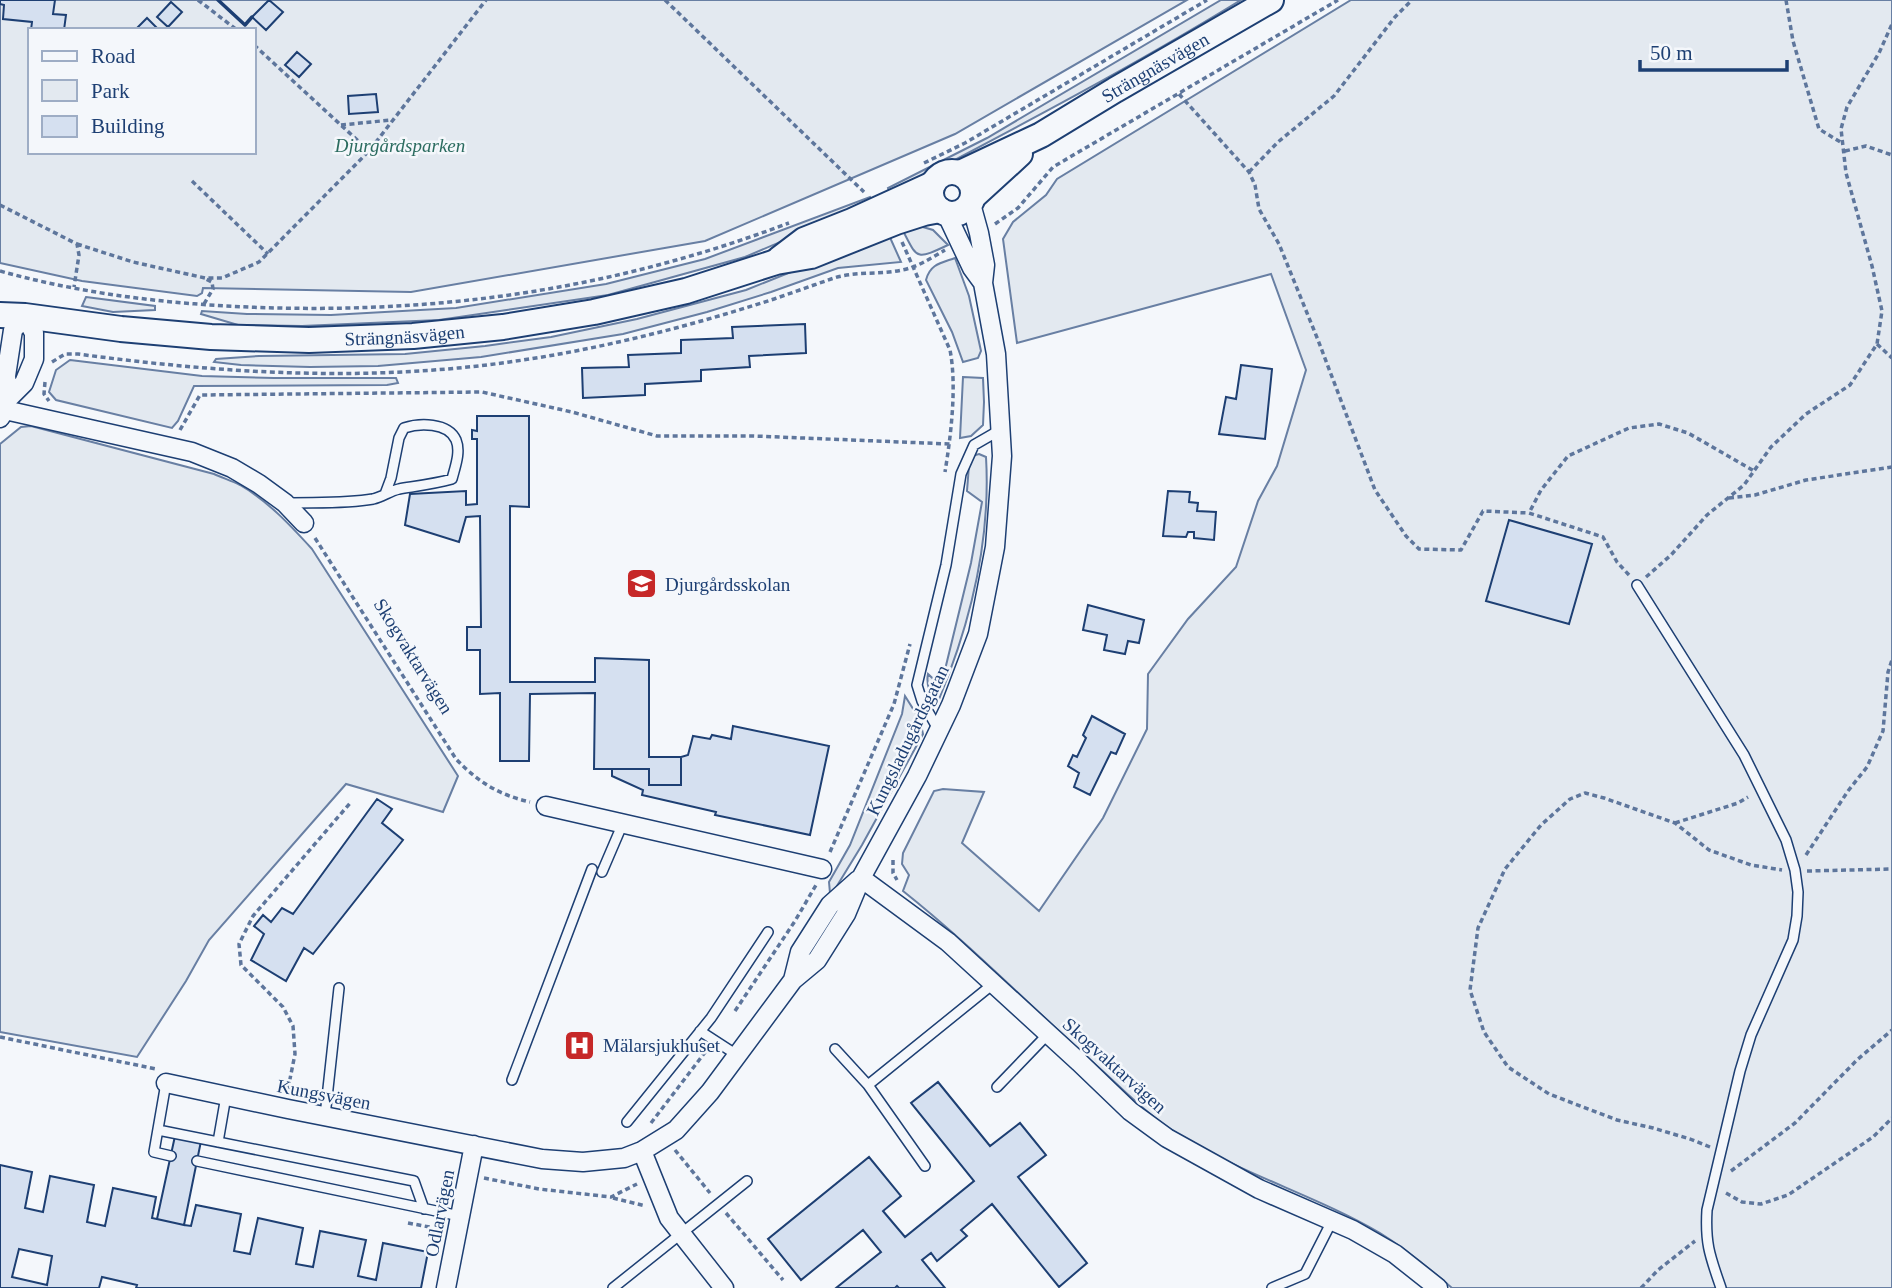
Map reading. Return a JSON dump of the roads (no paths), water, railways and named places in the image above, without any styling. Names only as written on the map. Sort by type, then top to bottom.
[{"type":"main road","name":"Strängnäsvägen","points":[[776,262],[804,240],[852,221],[924,176],[938,178],[944,173],[960,173],[1041,135],[1271,0]]},
{"type":"main road","name":"Strängnäsvägen","points":[[0,315],[211,337],[309,340],[413,336],[503,327],[594,312],[686,291],[776,262],[811,256],[924,213],[960,213],[1041,135]]},
{"type":"main road","points":[[960,173],[971,183],[972,200]]},
{"type":"main road","points":[[924,176],[932,199],[943,212]]},
{"type":"main road","points":[[0,301],[25,316]]},
{"type":"street","name":"Kungsladugårdsgatan","points":[[474,1145],[542,1159],[583,1162],[624,1158],[642,1151],[676,1130],[710,1092],[793,980],[817,960],[846,914],[861,878],[951,705],[978,634],[995,548],[1002,456],[996,354],[983,284],[985,265],[972,200]]},
{"type":"street","name":"Kungsladugårdsgatan","points":[[943,212],[983,284]]},
{"type":"street","points":[[25,316],[34,333],[34,359],[24,383],[3,405],[13,330],[25,316]]},
{"type":"street","points":[[3,405],[192,452],[232,468],[259,484],[285,503],[304,523]]},
{"type":"street","points":[[546,806],[822,869]]},
{"type":"street","name":"Skogvaktarvägen","points":[[861,878],[948,942],[1130,1111],[1167,1138],[1259,1189],[1353,1230],[1395,1254],[1438,1288]]},
{"type":"street","name":"Kungsvägen","points":[[163,1076],[226,1096],[474,1145]]},
{"type":"street","name":"Odlarvägen","points":[[446,1288],[474,1145]]},
{"type":"street","points":[[642,1151],[668,1218],[724,1288]]},
{"type":"lane","points":[[285,503],[347,502],[375,498],[385,494],[395,490],[432,485],[452,479],[457,458],[456,439],[448,430],[426,424],[404,428],[385,494]]},
{"type":"lane","points":[[939,730],[922,701],[917,685],[946,565],[961,474],[974,445],[1000,430]]},
{"type":"lane","points":[[1637,585],[1744,755],[1786,840],[1798,892],[1793,940],[1751,1035],[1707,1210],[1708,1253],[1721,1288]]},
{"type":"lane","points":[[603,872],[622,823]]},
{"type":"lane","points":[[513,1080],[592,869]]},
{"type":"lane","points":[[627,1122],[701,1031],[768,932]]},
{"type":"lane","points":[[868,1085],[993,984]]},
{"type":"lane","points":[[325,1116],[339,988]]},
{"type":"lane","points":[[701,1031],[737,1055]]},
{"type":"lane","points":[[997,1087],[1048,1034]]},
{"type":"lane","points":[[835,1049],[868,1085],[925,1166]]},
{"type":"lane","points":[[163,1076],[154,1152],[171,1156]]},
{"type":"lane","points":[[218,1142],[226,1096]]},
{"type":"lane","points":[[158,1130],[414,1181],[424,1209]]},
{"type":"lane","points":[[197,1161],[460,1216]]},
{"type":"lane","points":[[612,1288],[747,1181]]},
{"type":"lane","points":[[1272,1288],[1306,1275],[1332,1221]]},
{"type":"place","name":"Djurgårdsskolan","points":[[642,584]]},
{"type":"place","name":"Mälarsjukhuset","points":[[580,1045]]},
{"type":"park label","name":"Djurgårdsparken","points":[[400,145]]}]
